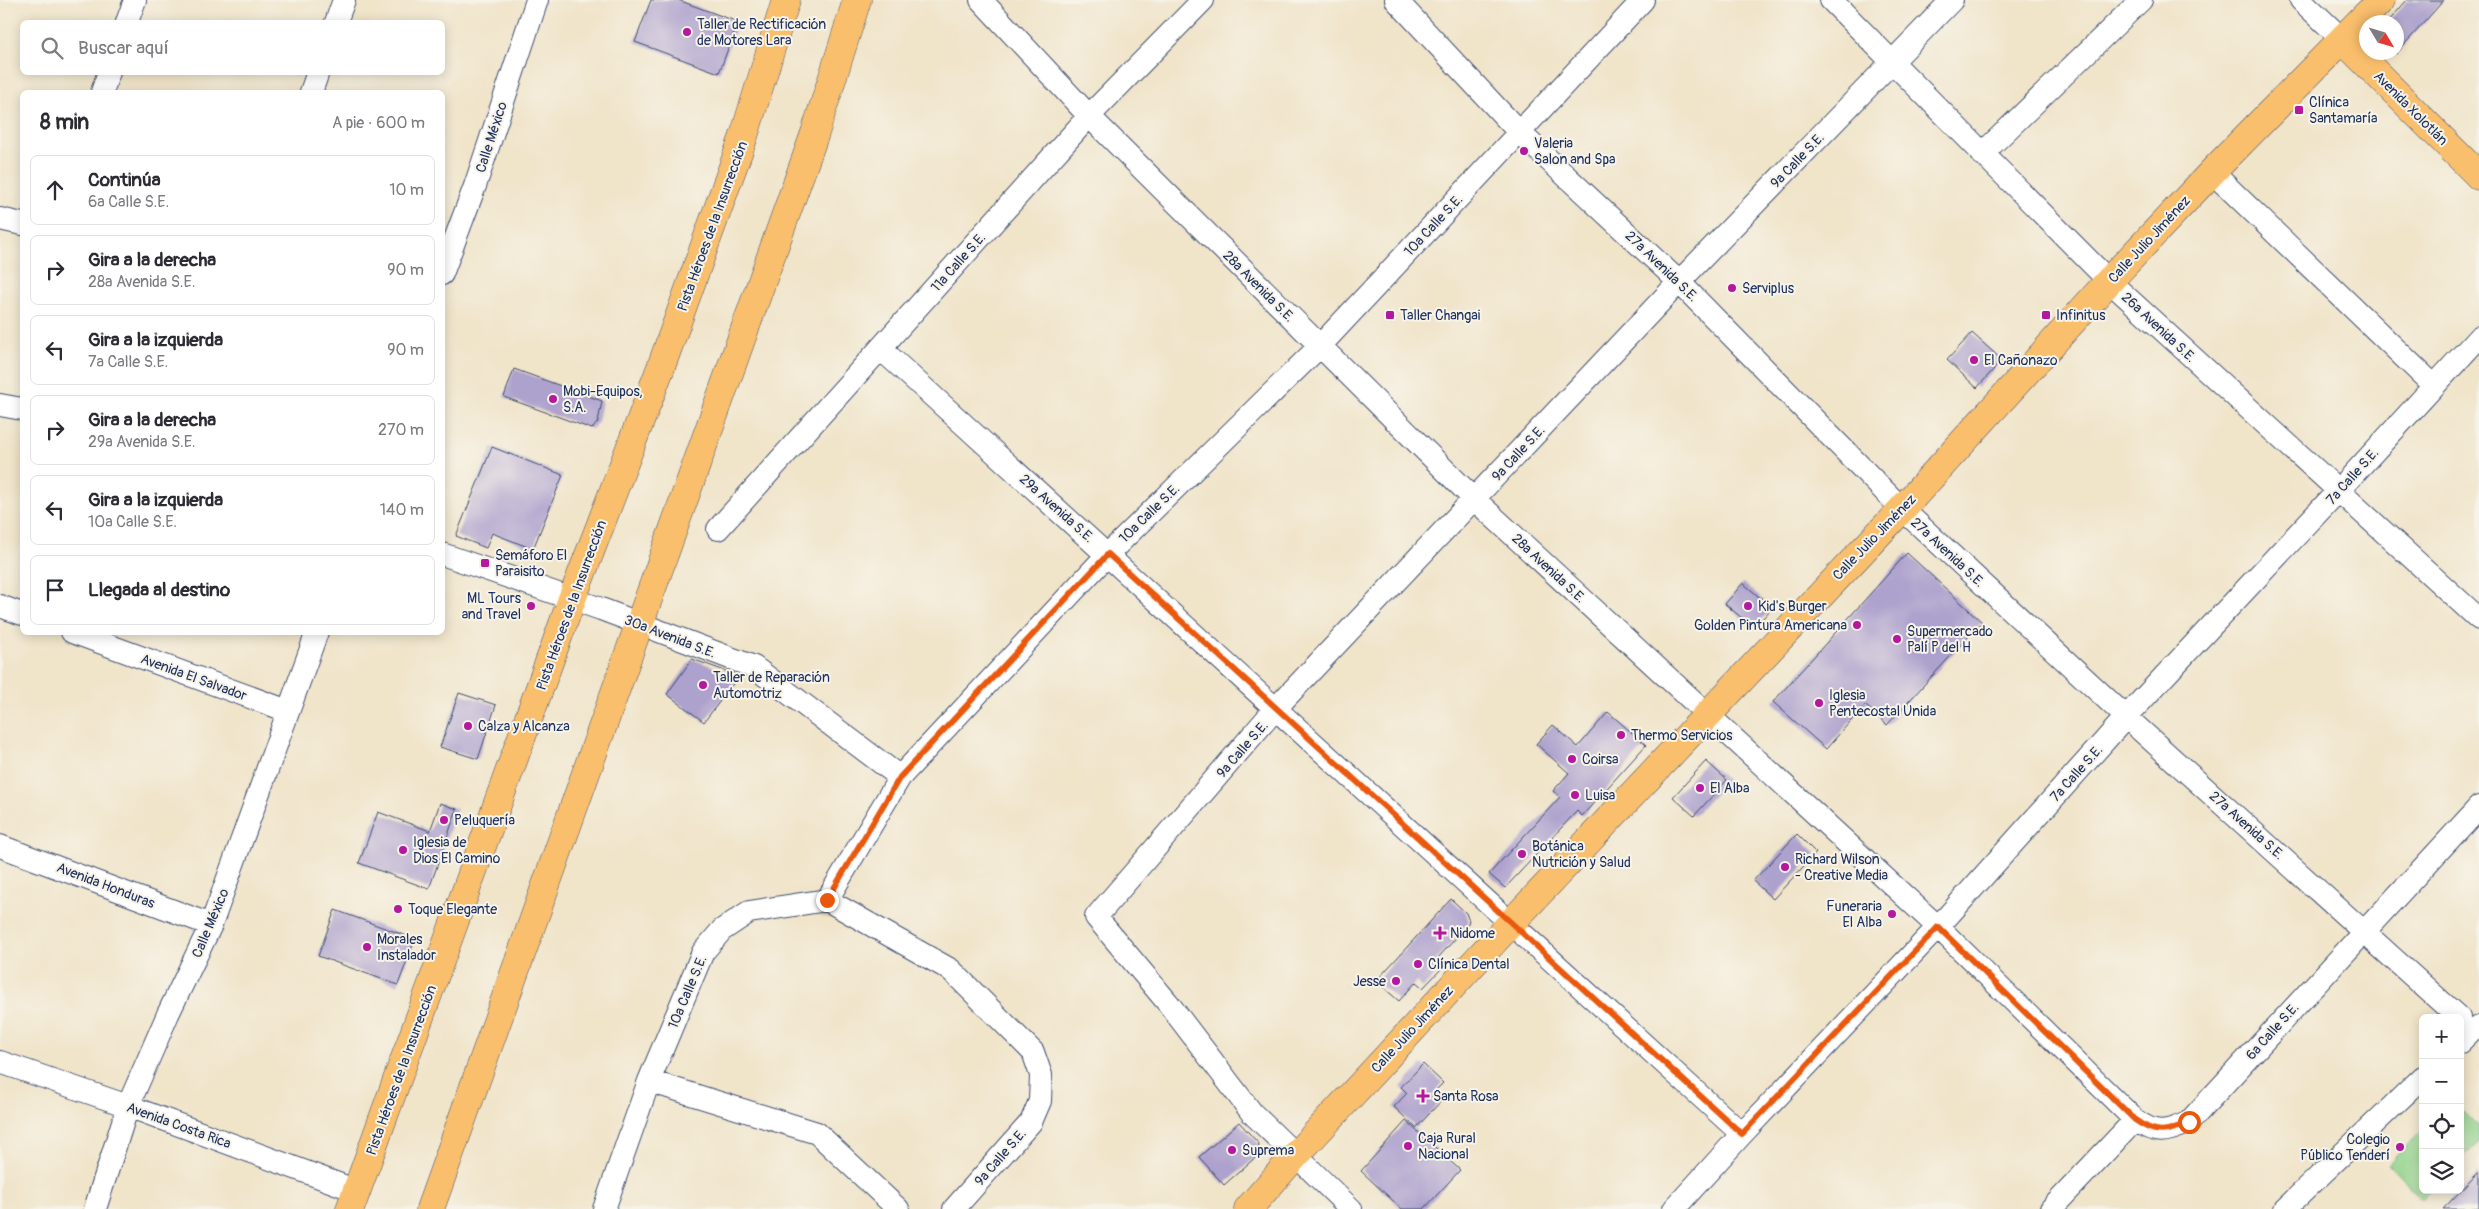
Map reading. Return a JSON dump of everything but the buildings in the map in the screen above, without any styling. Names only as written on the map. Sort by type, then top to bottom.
[{"type":"main road","name":"Pista Héroes de la Insurrección","points":[[353,1200],[572,599],[661,367],[744,136],[786,0]]},
{"type":"main road","points":[[430,1209],[815,133],[857,0]]},
{"type":"main road","name":"Calle Julio Jiménez","points":[[1248,1209],[1294,1156],[1706,714],[1902,509],[2109,281],[2212,172],[2381,0]]},
{"type":"main road","name":"Avenida Xolotlán","points":[[2343,40],[2479,176]]},
{"type":"street","points":[[128,20],[135,0]]},
{"type":"street","points":[[337,20],[344,0]]},
{"type":"street","name":"Calle México","points":[[445,266],[474,186],[536,0]]},
{"type":"street","name":"28a Avenida S.E.","points":[[981,0],[1089,116],[1474,499],[1938,927],[2135,1120]]},
{"type":"street","name":"11a Calle S.E.","points":[[718,529],[1089,116],[1203,0]]},
{"type":"street","name":"27a Avenida S.E.","points":[[1396,0],[1520,132],[1679,282],[1902,509],[2126,717],[2364,930],[2466,1027]]},
{"type":"street","name":"10a Calle S.E.","points":[[604,1209],[649,1081],[704,952],[722,930],[749,912],[827,900],[900,777],[1108,554],[1320,347],[1643,0]]},
{"type":"street","name":"26a Avenida S.E.","points":[[1831,0],[2109,281],[2479,619]]},
{"type":"street","name":"9a Calle S.E.","points":[[1294,1156],[1252,1113],[1168,1003],[1096,917],[1276,708],[1679,282],[1952,0]]},
{"type":"street","points":[[1982,154],[2141,0]]},
{"type":"street","points":[[2300,0],[2343,40]]},
{"type":"street","points":[[103,90],[108,75]]},
{"type":"street","points":[[312,90],[317,75]]},
{"type":"street","points":[[2212,172],[2434,386]]},
{"type":"street","points":[[0,219],[20,224]]},
{"type":"street","name":"7a Calle S.E.","points":[[1674,1209],[1742,1134],[1938,927],[2126,717],[2338,492],[2479,337]]},
{"type":"street","name":"29a Avenida S.E.","points":[[881,348],[1742,1134]]},
{"type":"street","points":[[0,405],[20,409]]},
{"type":"street","name":"30a Avenida S.E.","points":[[445,555],[572,599],[754,667],[900,777]]},
{"type":"street","points":[[0,606],[20,613]]},
{"type":"street","name":"Avenida El Salvador","points":[[80,635],[288,711]]},
{"type":"street","name":"Calle México","points":[[95,1209],[128,1106],[168,1014],[211,925],[316,635]]},
{"type":"street","name":"6a Calle S.E.","points":[[2135,1120],[2150,1130],[2170,1131],[2189,1122],[2479,807]]},
{"type":"street","name":"Avenida Honduras","points":[[0,846],[211,925]]},
{"type":"street","name":"9a Calle S.E.","points":[[827,900],[951,970],[1033,1052],[1041,1075],[1040,1101],[1030,1122],[954,1209]]},
{"type":"street","name":"Avenida Costa Rica","points":[[0,1062],[128,1106],[353,1200]]},
{"type":"street","points":[[649,1081],[817,1133],[898,1209]]},
{"type":"street","points":[[2286,1209],[2419,1082]]},
{"type":"street","points":[[2051,1209],[2135,1120]]},
{"type":"street","points":[[1294,1156],[1351,1209]]},
{"type":"green space","points":[[2464,1112],[2479,1127],[2479,1142],[2464,1157]]},
{"type":"green space","points":[[2419,1134],[2419,1194],[2427,1194],[2422,1199],[2388,1164]]},
{"type":"place","name":"Taller de Rectificación de Motores Lara","points":[[687,32]]},
{"type":"place","name":"Clínica Santamaría","points":[[2299,110]]},
{"type":"place","name":"Valeria Salon and Spa","points":[[1524,151]]},
{"type":"place","name":"Serviplus","points":[[1732,288]]},
{"type":"place","name":"Taller Changai","points":[[1390,315]]},
{"type":"place","name":"Infinitus","points":[[2046,315]]},
{"type":"place","name":"El Cañonazo","points":[[1974,360]]},
{"type":"place","name":"Mobi-Equipos, S.A.","points":[[553,399]]},
{"type":"place","name":"Semáforo El Paraisito","points":[[485,563]]},
{"type":"place","name":"ML Tours and Travel","points":[[531,606]]},
{"type":"place","name":"Kid's Burger","points":[[1748,606]]},
{"type":"place","name":"Golden Pintura Americana","points":[[1857,625]]},
{"type":"place","name":"Supermercado Palí P del H","points":[[1897,639]]},
{"type":"place","name":"Taller de Reparación Automotriz","points":[[703,685]]},
{"type":"place","name":"Iglesia Pentecostal Unida","points":[[1819,703]]},
{"type":"place","name":"Calza y Alcanza","points":[[468,726]]},
{"type":"place","name":"Thermo Servicios","points":[[1621,735]]},
{"type":"place","name":"Coirsa","points":[[1572,759]]},
{"type":"place","name":"El Alba","points":[[1700,788]]},
{"type":"place","name":"Luisa","points":[[1575,795]]},
{"type":"place","name":"Peluquería","points":[[444,820]]},
{"type":"place","name":"Iglesia de Dios El Camino","points":[[403,850]]},
{"type":"place","name":"Botánica Nutrición y Salud","points":[[1522,854]]},
{"type":"place","name":"Richard Wilson - Creative Media","points":[[1785,867]]},
{"type":"place","name":"Toque Elegante","points":[[398,909]]},
{"type":"place","name":"Funeraria El Alba","points":[[1892,914]]},
{"type":"place","name":"Nidome","points":[[1440,933]]},
{"type":"place","name":"Morales Instalador","points":[[367,947]]},
{"type":"place","name":"Clínica Dental","points":[[1418,964]]},
{"type":"place","name":"Jesse","points":[[1396,981]]},
{"type":"place","name":"Santa Rosa","points":[[1423,1096]]},
{"type":"place","name":"Caja Rural Nacional","points":[[1408,1146]]},
{"type":"place","name":"Colegio Público Tenderí","points":[[2400,1147]]},
{"type":"place","name":"Suprema","points":[[1232,1150]]},
{"type":"route","points":[[827,900],[900,777],[1108,554],[1742,1134],[1938,927],[2135,1120],[2150,1130],[2170,1131],[2189,1122]]}]
